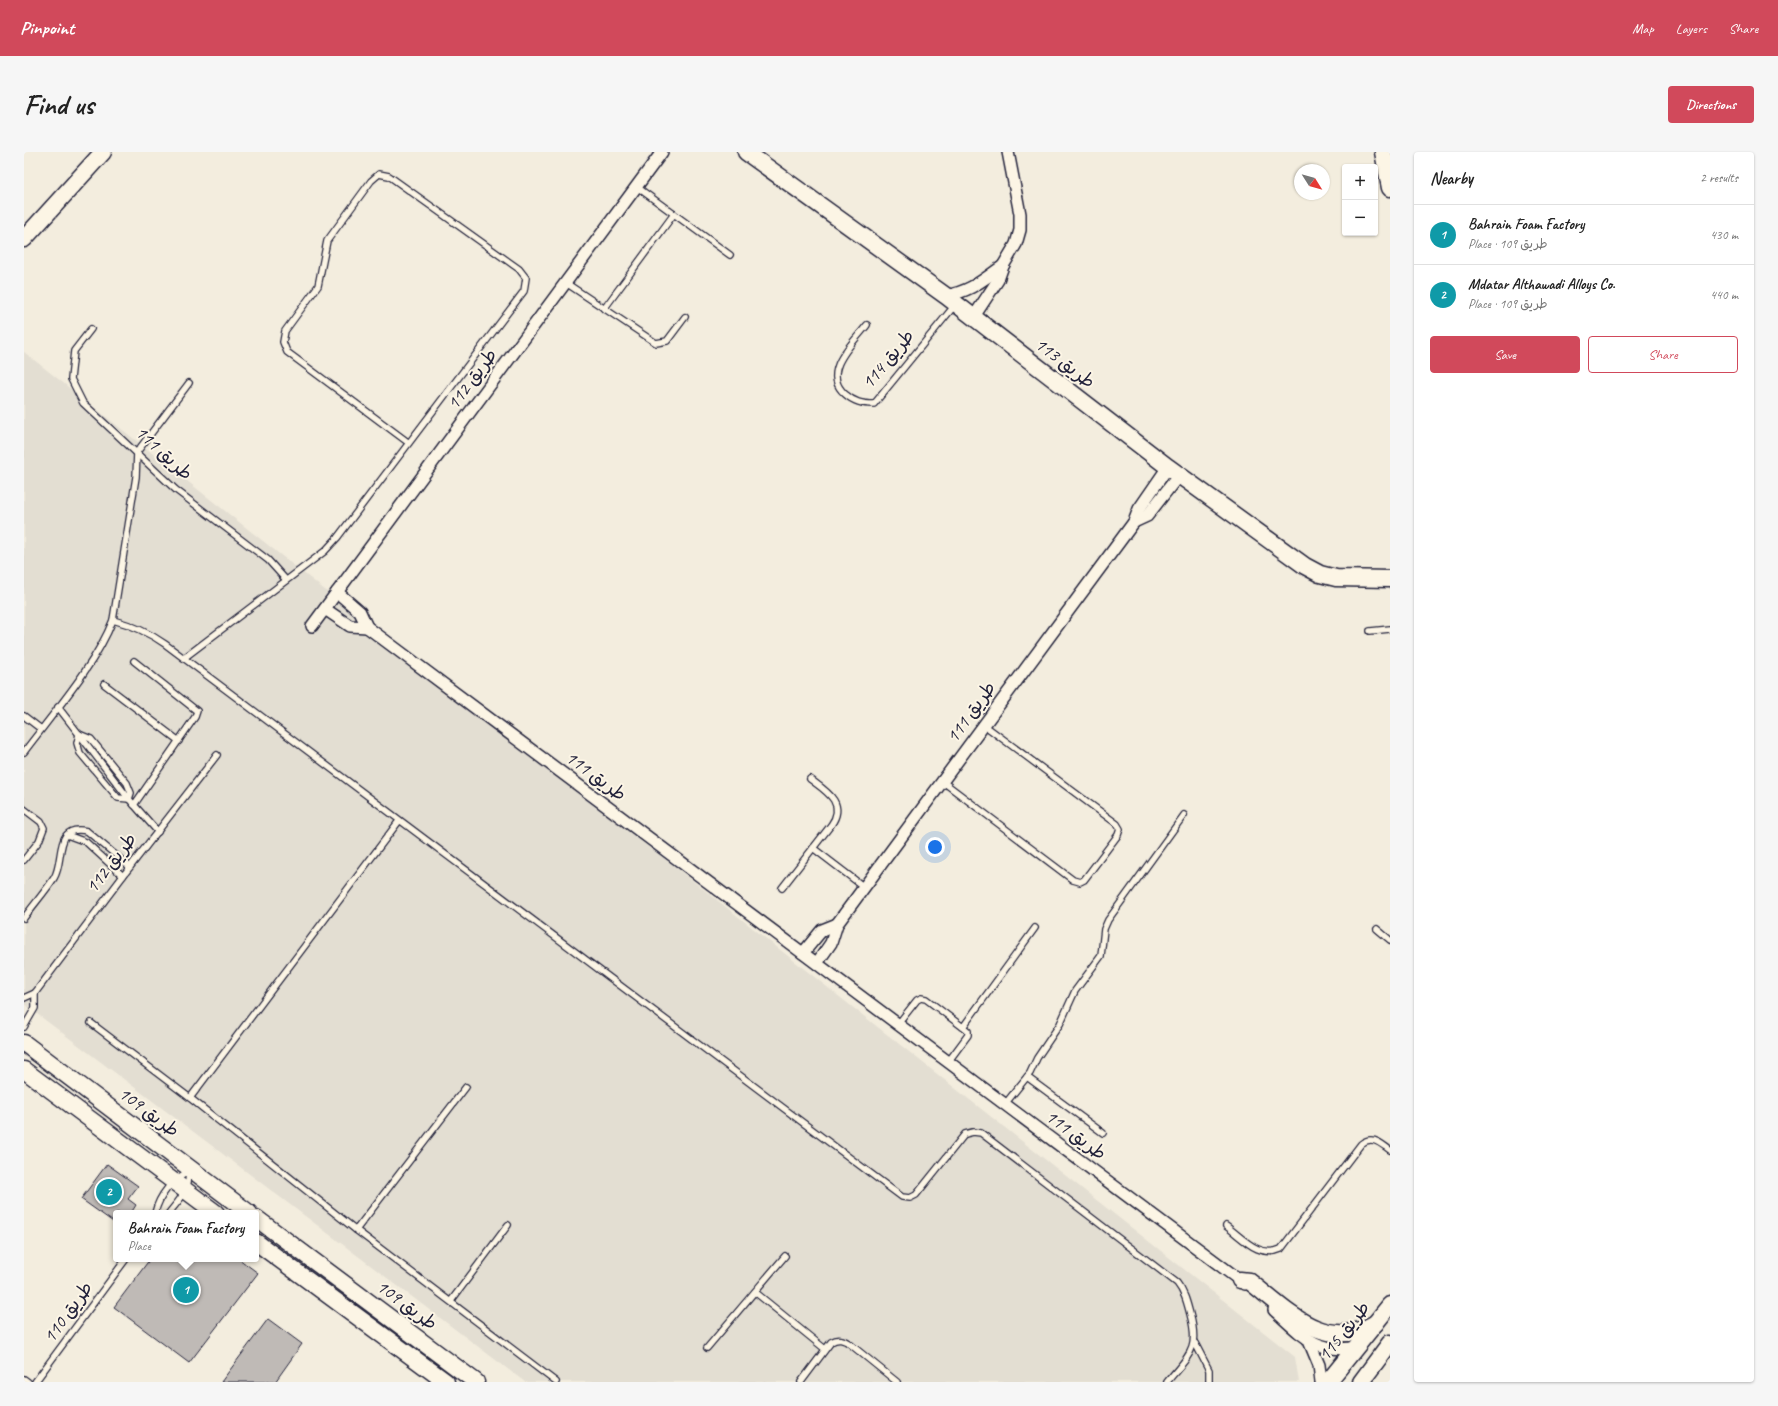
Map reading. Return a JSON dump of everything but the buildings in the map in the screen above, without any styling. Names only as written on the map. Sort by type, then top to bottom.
[{"type":"street","points":[[24,239],[103,152]]},
{"type":"street","name":"طريق 113","points":[[746,152],[951,300],[1173,471],[1312,571],[1336,578],[1390,579]]},
{"type":"street","points":[[973,318],[998,280],[1003,266],[1016,244],[1020,230],[1020,214],[1008,152]]},
{"type":"street","points":[[1383,152],[1390,188]]},
{"type":"street","name":"طريق 112","points":[[312,626],[637,187],[665,153]]},
{"type":"street","points":[[951,300],[974,288],[1003,266]]},
{"type":"street","name":"طريق 111","points":[[817,963],[831,943],[837,924],[1134,522],[1139,509],[1173,471]]},
{"type":"street","name":"طريق 113","points":[[1370,578],[1390,569]]},
{"type":"street","name":"طريق 111","points":[[337,592],[360,612],[367,627],[1240,1280],[1309,1342],[1316,1357],[1321,1382]]},
{"type":"street","name":"طريق 111","points":[[324,609],[350,626],[367,627]]},
{"type":"street","name":"طريق 111","points":[[803,953],[822,930],[837,924]]},
{"type":"street","name":"طريق 109","points":[[24,1043],[245,1210]]},
{"type":"street","points":[[24,1070],[212,1210]]},
{"type":"street","points":[[92,1121],[105,1104]]},
{"type":"street","name":"طريق 109","points":[[259,1220],[476,1382]]},
{"type":"street","name":"طريق 109","points":[[259,1244],[446,1382]]},
{"type":"street","points":[[1240,1280],[1248,1281],[1299,1319],[1322,1331],[1344,1334],[1366,1329],[1376,1323]]},
{"type":"street","name":"طريق 115","points":[[1328,1382],[1390,1305]]},
{"type":"street","name":"طريق 111","points":[[1309,1342],[1332,1349],[1356,1347]]},
{"type":"street","points":[[1360,1382],[1390,1343]]},
{"type":"lane","points":[[184,658],[325,551],[338,538],[524,291],[526,278],[519,269],[389,176],[379,174],[371,181],[327,241],[318,286],[285,331],[283,342],[287,352],[409,443]]},
{"type":"lane","points":[[637,187],[730,255]]},
{"type":"lane","points":[[604,309],[674,214]]},
{"type":"lane","points":[[566,283],[653,342],[660,344],[669,339],[685,317]]},
{"type":"lane","name":"طريق 114","points":[[867,325],[839,361],[836,373],[837,382],[842,391],[852,399],[863,404],[874,404],[951,300]]},
{"type":"lane","name":"طريق 111","points":[[91,329],[74,351],[71,379],[83,403],[176,490],[268,560],[286,580]]},
{"type":"lane","points":[[24,752],[98,650],[113,620],[136,477],[137,452],[189,383]]},
{"type":"lane","points":[[113,620],[131,625],[149,633],[184,658],[902,1197],[910,1198],[916,1196],[965,1134],[973,1132],[981,1134],[1178,1283],[1186,1298],[1195,1334],[1194,1343],[1186,1359],[1167,1382]]},
{"type":"lane","points":[[1370,631],[1390,630]]},
{"type":"lane","points":[[134,661],[196,708],[197,714],[134,805]]},
{"type":"lane","points":[[104,684],[179,741]]},
{"type":"lane","points":[[58,707],[79,734],[91,739],[127,783],[130,793],[129,799]]},
{"type":"lane","points":[[24,716],[41,729]]},
{"type":"lane","points":[[942,781],[1073,880],[1080,882],[1084,880],[1118,835],[1120,829],[1117,824],[984,725]]},
{"type":"lane","points":[[79,734],[77,744],[80,753],[118,798],[129,799],[158,832]]},
{"type":"lane","name":"طريق 112","points":[[24,998],[35,993],[217,755]]},
{"type":"lane","points":[[782,888],[834,820],[837,809],[836,803],[829,794],[810,779]]},
{"type":"lane","points":[[24,809],[41,822],[44,828],[39,841],[24,860]]},
{"type":"lane","points":[[1005,1104],[1027,1077],[1037,1058],[1060,1024],[1075,991],[1100,956],[1104,929],[1108,920],[1184,815]]},
{"type":"lane","points":[[190,1098],[399,820]]},
{"type":"lane","points":[[24,918],[54,877],[58,868],[61,846],[66,835],[72,831],[80,829],[87,831],[130,867]]},
{"type":"lane","points":[[66,835],[86,842],[123,876]]},
{"type":"lane","points":[[813,848],[864,887]]},
{"type":"lane","points":[[963,1027],[1035,928]]},
{"type":"lane","points":[[1377,929],[1390,940]]},
{"type":"lane","name":"طريق 112","points":[[24,1027],[35,1008],[35,993]]},
{"type":"lane","points":[[898,1024],[917,1000],[921,998],[963,1027],[968,1031],[968,1035],[948,1062]]},
{"type":"lane","points":[[90,1023],[190,1098],[356,1230],[556,1382]]},
{"type":"lane","points":[[1027,1077],[1103,1133]]},
{"type":"lane","points":[[356,1230],[466,1087]]},
{"type":"lane","points":[[1226,1226],[1259,1251],[1274,1252],[1281,1249],[1361,1144],[1371,1139],[1389,1147]]},
{"type":"lane","points":[[156,1210],[158,1203],[173,1181],[190,1170]]},
{"type":"lane","points":[[171,1210],[186,1191],[190,1170]]},
{"type":"lane","points":[[451,1301],[508,1225]]},
{"type":"lane","points":[[707,1348],[785,1256]]},
{"type":"lane","name":"طريق 110","points":[[35,1382],[124,1262]]},
{"type":"lane","points":[[755,1292],[825,1349]]},
{"type":"lane","points":[[801,1382],[825,1349],[831,1342],[837,1339],[844,1340],[898,1382]]},
{"type":"lane","points":[[1194,1343],[1209,1370],[1210,1382]]},
{"type":"lane","points":[[24,1379],[28,1382]]},
{"type":"shaded area","points":[[24,352],[1295,1357],[1299,1382],[525,1382],[24,1004]]},
{"type":"place","name":"Mdatar Althawadi Alloys Co.","points":[[109,1192]]},
{"type":"place","name":"Bahrain Foam Factory","points":[[186,1290]]}]
